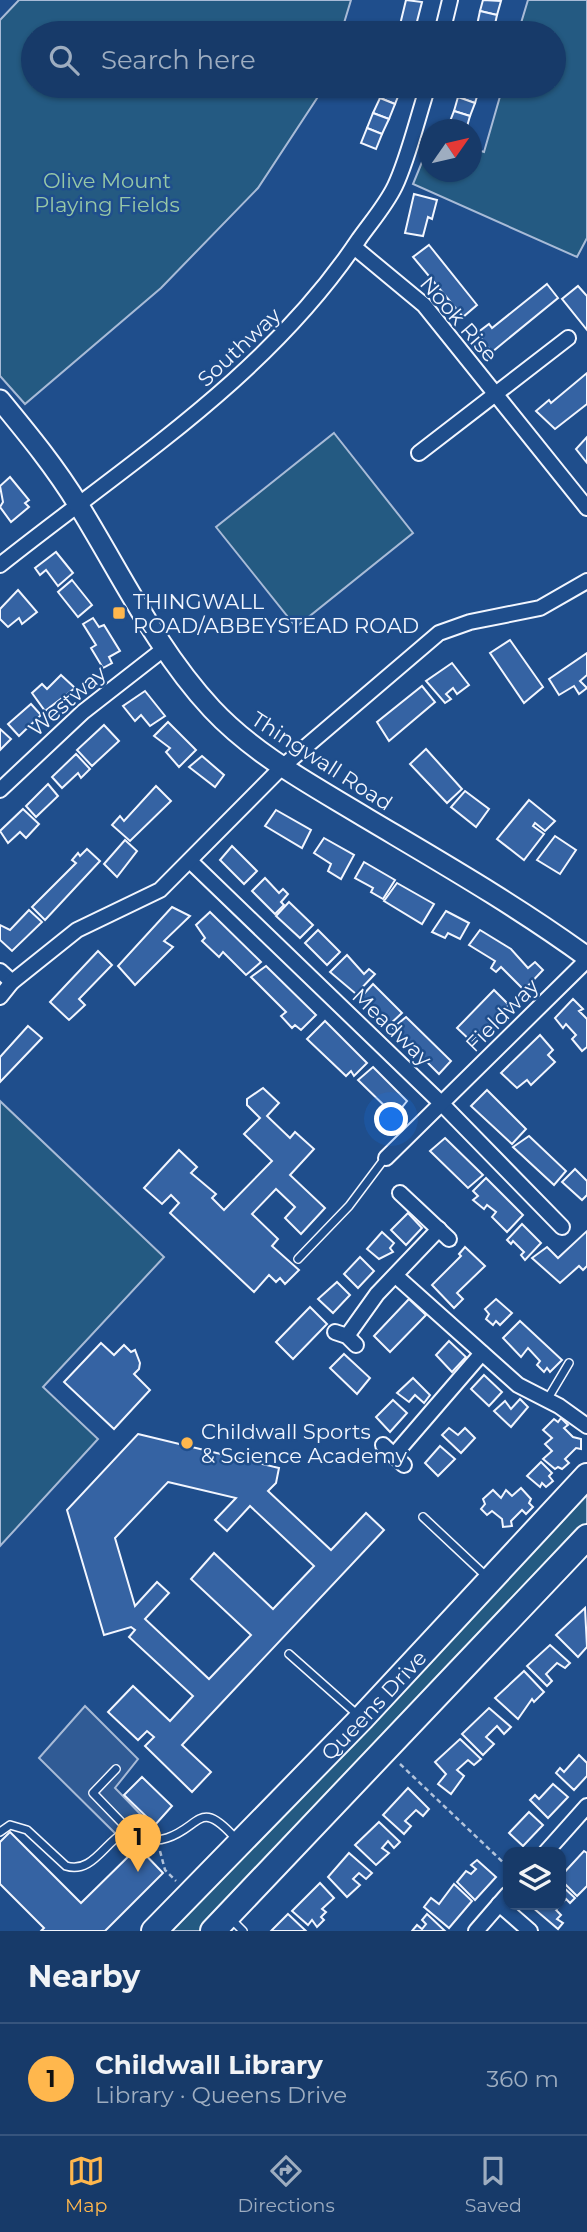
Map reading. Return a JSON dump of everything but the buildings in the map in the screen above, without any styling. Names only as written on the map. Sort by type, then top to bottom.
[{"type":"highway","name":"Queens Drive","points":[[154,1931],[362,1718],[587,1476]]},
{"type":"highway","name":"Queens Drive","points":[[228,1926],[385,1750],[587,1537]]},
{"type":"street","points":[[445,21],[450,0]]},
{"type":"street","name":"Southway","points":[[0,565],[77,503],[165,440],[235,383],[291,329],[354,247],[395,186],[424,98]]},
{"type":"street","name":"Nook Rise","points":[[354,247],[424,305],[587,508]]},
{"type":"street","name":"Nook Rise","points":[[419,453],[568,338]]},
{"type":"street","name":"Thingwall Road","points":[[0,400],[40,448],[77,503],[165,648],[211,708],[235,732],[282,767],[514,906],[587,958]]},
{"type":"street","points":[[0,997],[12,982],[77,930],[160,890],[282,767],[439,633],[470,622],[540,607],[587,581]]},
{"type":"street","name":"Westway","points":[[0,790],[83,712],[165,648]]},
{"type":"street","name":"Meadway","points":[[190,861],[442,1104],[562,1227]]},
{"type":"street","name":"Fieldway","points":[[386,1157],[587,958]]},
{"type":"street","points":[[0,971],[12,982]]},
{"type":"street","points":[[346,1338],[377,1294],[444,1234],[400,1193]]},
{"type":"street","points":[[396,1276],[518,1385],[572,1413],[587,1426]]},
{"type":"street","points":[[394,1455],[482,1353]]},
{"type":"street","points":[[551,1847],[587,1807]]},
{"type":"street","points":[[476,1931],[503,1900]]},
{"type":"street","points":[[513,1910],[530,1931]]},
{"type":"lane","points":[[298,1259],[349,1206],[386,1157]]},
{"type":"lane","points":[[546,1401],[569,1363]]},
{"type":"lane","points":[[423,1517],[490,1580]]},
{"type":"lane","points":[[289,1654],[362,1718]]},
{"type":"lane","points":[[116,1769],[93,1793],[121,1822],[123,1833]]},
{"type":"lane","points":[[123,1833],[162,1840],[175,1835],[193,1821],[211,1817],[239,1842]]},
{"type":"lane","points":[[0,1832],[10,1825],[22,1826],[66,1866],[74,1869],[85,1867],[123,1833]]},
{"type":"path","points":[[385,1750],[503,1862]]},
{"type":"path","points":[[159,1848],[165,1870],[180,1886]]},
{"type":"green space","name":"Olive Mount Playing Fields","points":[[19,0],[351,0],[345,21],[21,21],[21,98],[317,98],[258,188],[161,288],[25,404],[0,376],[0,20]]},
{"type":"green space","points":[[528,0],[587,0],[587,238],[577,257],[413,184],[419,169],[419,182],[482,182],[482,151],[484,152],[500,98],[566,98],[566,21],[522,21]]},
{"type":"green space","points":[[334,433],[413,533],[296,627],[216,527]]},
{"type":"green space","points":[[0,1101],[164,1257],[43,1387],[98,1439],[0,1546]]},
{"type":"green space","points":[[587,1493],[587,1530],[208,1931],[164,1931]]},
{"type":"shaded area","points":[[85,1706],[138,1759],[115,1788],[149,1823],[128,1846],[39,1758]]},
{"type":"place","name":"THINGWALL ROAD/ABBEYSTEAD ROAD","points":[[119,613]]},
{"type":"place","name":"Childwall Sports & Science Academy","points":[[187,1443]]},
{"type":"place","name":"Childwall Library","points":[[138,1872]]}]
